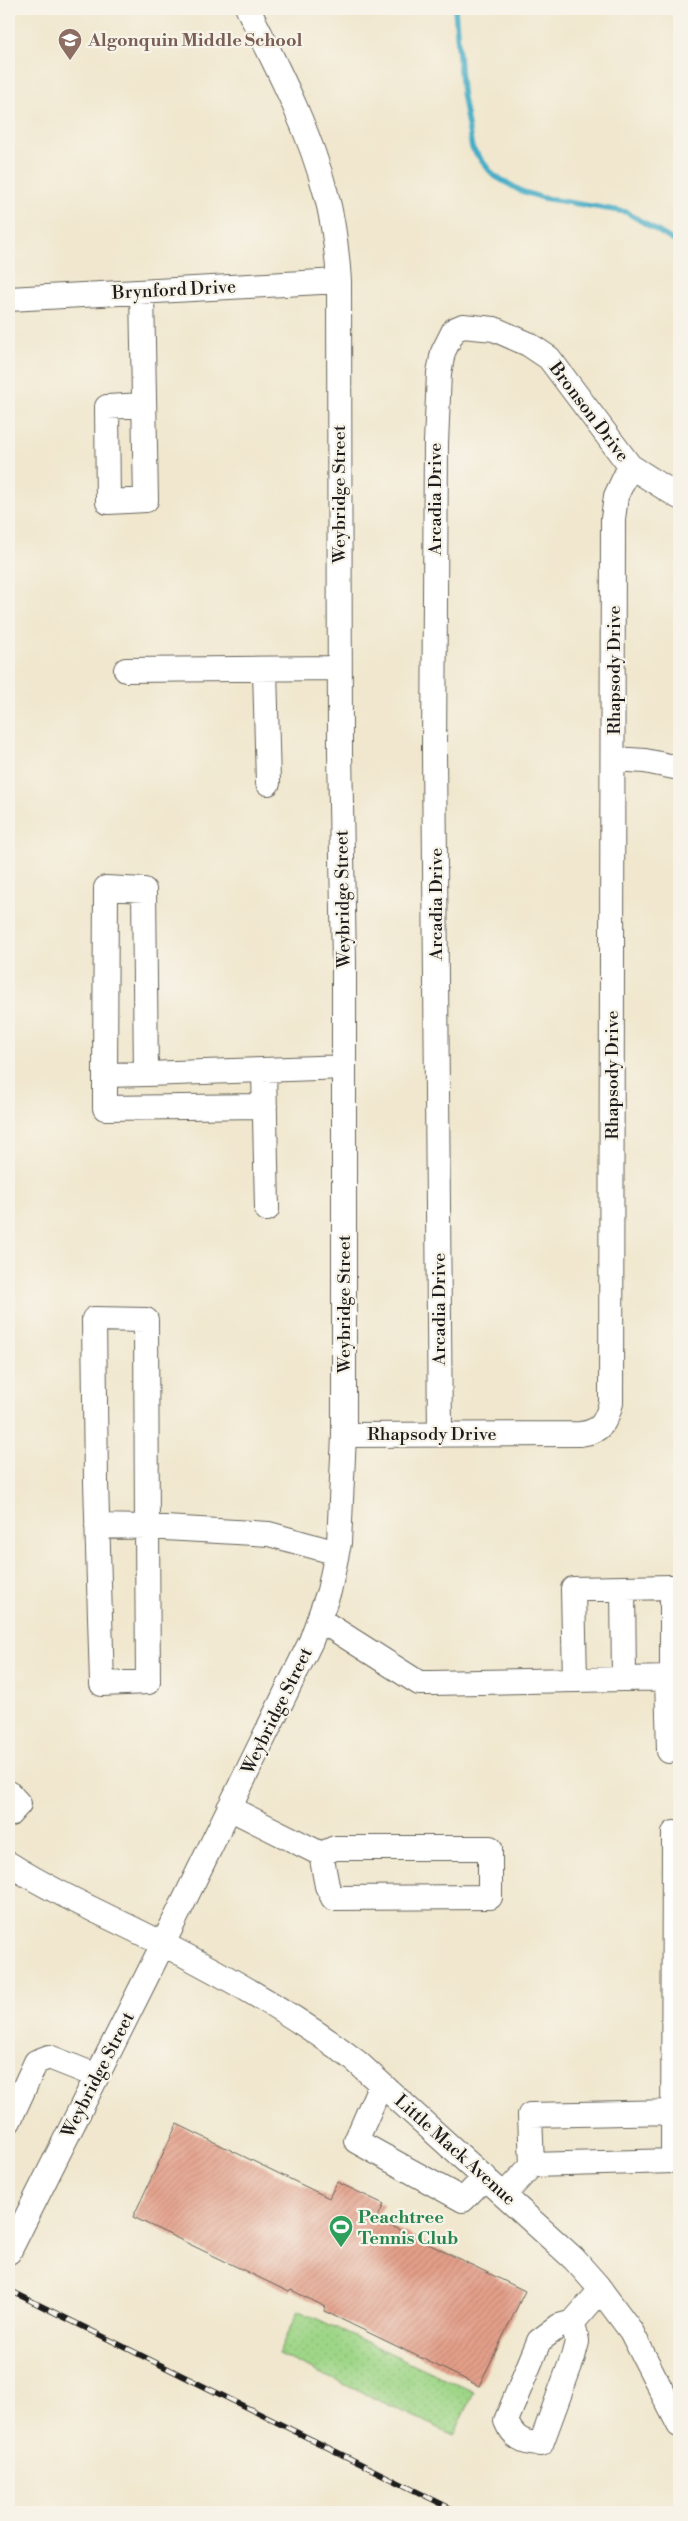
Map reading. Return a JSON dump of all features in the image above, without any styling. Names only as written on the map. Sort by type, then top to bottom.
[{"type":"street","name":"Weybridge Street","points":[[9,2252],[293,1680],[320,1620],[329,1591],[342,1519],[344,1435],[344,1067],[339,281],[335,235],[327,195],[314,153],[248,9]]},
{"type":"street","name":"Brynford Drive","points":[[9,299],[339,281]]},
{"type":"street","points":[[142,292],[144,406]]},
{"type":"street","name":"Bronson Drive","points":[[439,373],[443,352],[449,337],[454,330],[463,326],[494,329],[528,344],[549,358],[630,466],[679,497]]},
{"type":"street","name":"Arcadia Drive","points":[[439,373],[436,443],[434,751],[440,1434]]},
{"type":"street","name":"Rhapsody Drive","points":[[344,1435],[580,1434],[596,1431],[607,1419],[611,1393],[614,758],[613,519],[616,496],[630,466]]},
{"type":"street","points":[[126,670],[340,668]]},
{"type":"street","points":[[265,669],[268,783]]},
{"type":"street","points":[[614,758],[645,761],[679,768]]},
{"type":"street","points":[[146,1074],[144,890],[106,888],[105,1108],[265,1106]]},
{"type":"street","points":[[105,1075],[344,1067]]},
{"type":"street","points":[[264,1071],[267,1209]]},
{"type":"street","points":[[94,1319],[146,1320],[147,1527],[148,1682],[102,1684],[97,1526],[94,1319]]},
{"type":"street","points":[[97,1526],[270,1534],[337,1553]]},
{"type":"street","points":[[320,1620],[419,1683],[575,1680],[667,1678],[672,1678],[672,1587],[573,1589],[575,1680]]},
{"type":"street","points":[[623,1588],[624,1679]]},
{"type":"street","points":[[667,1678],[669,1751]]},
{"type":"street","points":[[9,1793],[19,1804],[9,1815]]},
{"type":"street","points":[[230,1808],[321,1854]]},
{"type":"street","points":[[504,2195],[532,2165],[673,2161],[674,1833]]},
{"type":"street","points":[[335,1848],[490,1848],[490,1897],[333,1898],[327,1886],[321,1854],[335,1848]]},
{"type":"street","name":"Little Mack Avenue","points":[[9,1864],[47,1888],[163,1944],[305,2024],[357,2062],[574,2259],[631,2331],[679,2425]]},
{"type":"street","points":[[9,2121],[36,2062],[49,2057],[97,2076]]},
{"type":"street","points":[[381,2084],[356,2141],[463,2200],[485,2177]]},
{"type":"street","points":[[532,2165],[530,2116],[673,2112]]},
{"type":"street","points":[[573,2322],[577,2342],[573,2357],[541,2444],[529,2444],[511,2434],[506,2421],[539,2341],[560,2326],[573,2322],[600,2290]]},
{"type":"green space","points":[[298,2310],[474,2392],[454,2435],[278,2354]]},
{"type":"building","points":[[177,2124],[329,2198],[337,2182],[384,2204],[377,2219],[525,2291],[479,2386],[324,2311],[326,2307],[291,2290],[289,2292],[133,2217]]},
{"type":"waterway","points":[[455,9],[462,92],[472,148],[493,175],[521,191],[543,198],[626,212],[679,244]]},
{"type":"railway","points":[[9,2290],[458,2512]]},
{"type":"place","name":"Algonquin Middle School","points":[[70,61]]},
{"type":"place","name":"Peachtree Tennis Club","points":[[341,2248]]}]
